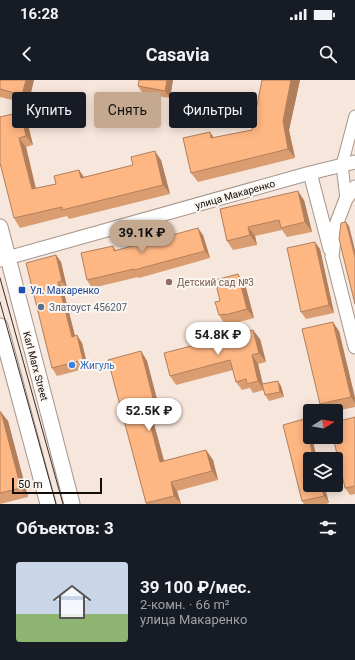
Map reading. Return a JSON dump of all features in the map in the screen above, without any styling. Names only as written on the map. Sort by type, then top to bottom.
[{"type":"main road","name":"Karl Marx Street","points":[[0,227],[4,259],[72,504]]},
{"type":"main road","points":[[0,326],[48,504]]},
{"type":"street","points":[[346,199],[342,165],[355,116]]},
{"type":"street","name":"улица Макаренко","points":[[4,259],[310,173],[355,162]]},
{"type":"street","points":[[310,173],[355,347]]},
{"type":"street","points":[[332,256],[336,225],[346,199],[355,187]]},
{"type":"building","points":[[0,80],[26,80],[23,92],[12,92],[0,89]]},
{"type":"building","points":[[139,80],[167,80],[165,91],[138,86]]},
{"type":"building","points":[[262,80],[291,80],[283,121],[288,149],[191,173],[183,138],[210,132],[211,138],[257,128],[257,105]]},
{"type":"building","points":[[12,114],[12,128],[24,128],[26,136],[19,138],[32,189],[56,184],[54,176],[79,170],[81,178],[133,165],[131,157],[155,151],[163,185],[62,210],[62,207],[14,218],[0,163],[0,117]]},
{"type":"building","points":[[298,191],[305,222],[281,228],[279,220],[248,227],[250,235],[227,241],[220,209]]},
{"type":"building","points":[[346,222],[355,257],[355,304],[339,239],[341,223]]},
{"type":"building","points":[[198,228],[205,251],[134,270],[87,280],[81,253],[113,246],[114,251]]},
{"type":"building","points":[[315,242],[329,305],[301,312],[287,248]]},
{"type":"building","points":[[56,255],[62,281],[58,282],[72,337],[77,335],[83,360],[52,368],[26,263]]},
{"type":"building","points":[[238,274],[247,309],[225,315],[219,315],[215,302],[220,301],[215,280]]},
{"type":"building","points":[[333,322],[351,397],[320,404],[302,329]]},
{"type":"building","points":[[253,330],[259,353],[252,355],[258,381],[247,384],[246,379],[236,382],[230,360],[170,376],[164,353]]},
{"type":"building","points":[[141,351],[153,398],[144,400],[160,462],[206,450],[212,471],[171,482],[174,496],[146,503],[108,360]]},
{"type":"building","points":[[278,381],[280,392],[265,395],[262,384]]},
{"type":"building","points":[[0,412],[21,488],[0,493]]},
{"type":"building","points":[[355,417],[355,486],[345,488],[343,480],[343,452],[337,452],[335,444],[343,444],[343,420]]},
{"type":"building","points":[[303,419],[303,444],[310,444],[312,452],[303,452],[303,492],[323,492],[324,496],[302,501],[283,425]]},
{"type":"tram line","points":[[0,278],[63,504]]},
{"type":"tram line","points":[[0,302],[56,504]]},
{"type":"place","name":"Детский сад №3","points":[[169,282]]},
{"type":"place","name":"Ул. Макаренко","points":[[22,290]]},
{"type":"place","name":"Златоуст 456207","points":[[41,307]]},
{"type":"place","name":"Жигуль","points":[[72,365]]}]
